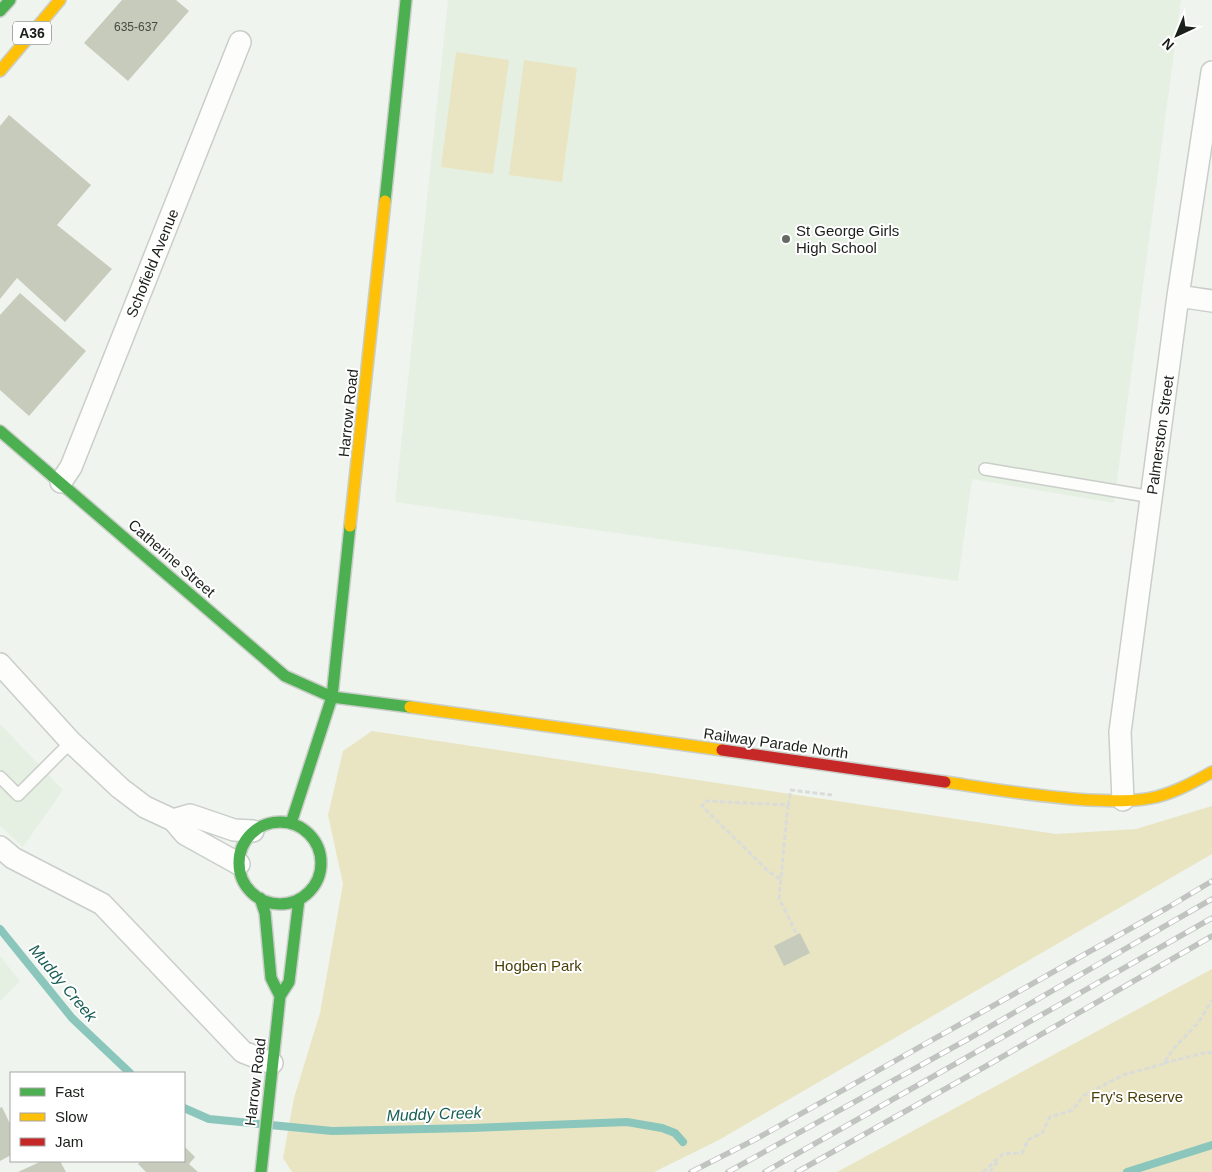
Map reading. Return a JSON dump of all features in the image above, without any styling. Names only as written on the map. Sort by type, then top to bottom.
[{"type":"main road","name":"A36","points":[[0,11],[10,0]]},
{"type":"main road","name":"A36","points":[[0,71],[60,0]]},
{"type":"main road","name":"Harrow Road","points":[[291,823],[332,697],[406,0]]},
{"type":"main road","name":"Catherine Street","points":[[0,431],[285,676],[332,697]]},
{"type":"main road","name":"Railway Parade North","points":[[332,697],[568,728],[1059,798],[1123,800],[1155,797],[1187,785],[1212,772]]},
{"type":"main road","points":[[277,821],[291,823],[311,835],[318,846],[321,870],[309,892],[299,899],[280,904],[260,898],[252,892],[245,884],[239,864],[240,852],[245,841],[253,831],[264,824],[277,821]]},
{"type":"main road","name":"Harrow Road","points":[[260,898],[265,913],[272,978],[280,996]]},
{"type":"main road","name":"Harrow Road","points":[[263,1170],[263,1145],[280,996],[289,982],[299,899]]},
{"type":"street","name":"Schofield Avenue","points":[[61,482],[71,467],[240,42]]},
{"type":"street","name":"Palmerston Street","points":[[1123,800],[1120,732],[1178,296],[1212,72]]},
{"type":"street","points":[[1178,296],[1212,301]]},
{"type":"street","points":[[0,664],[71,742],[120,788],[145,806],[172,820],[184,834],[239,864]]},
{"type":"street","points":[[172,820],[190,815],[234,830],[253,831]]},
{"type":"street","points":[[0,847],[13,858],[102,904],[243,1052],[272,1063]]},
{"type":"lane","points":[[985,469],[1152,497]]},
{"type":"lane","points":[[0,777],[18,795],[71,742]]},
{"type":"path","points":[[797,935],[779,898],[791,790],[832,796]]},
{"type":"path","points":[[780,879],[768,871],[702,806],[706,801],[788,805]]},
{"type":"path","points":[[1163,1064],[1175,1047],[1198,1023],[1212,1000]]},
{"type":"path","points":[[984,1172],[1003,1154],[1022,1153],[1028,1140],[1042,1132],[1050,1117],[1073,1110],[1083,1096],[1123,1075],[1208,1052],[1212,1053]]},
{"type":"path","points":[[990,1172],[1003,1154]]},
{"type":"shaded area","name":"St George Girls High School","points":[[448,0],[1181,0],[1114,503],[972,479],[958,581],[395,502]]},
{"type":"shaded area","points":[[0,724],[63,790],[23,847],[0,826]]},
{"type":"shaded area","points":[[0,956],[20,981],[0,1001]]},
{"type":"green space","points":[[456,52],[509,60],[493,174],[441,167]]},
{"type":"green space","points":[[524,60],[577,68],[562,182],[509,175]]},
{"type":"green space","name":"Hogben Park","points":[[372,731],[1056,834],[1136,829],[1212,806],[1212,854],[717,1141],[654,1172],[292,1172],[283,1158],[294,1098],[320,1013],[343,884],[328,815],[343,751]]},
{"type":"green space","name":"Fry's Reserve","points":[[1212,969],[1212,1172],[837,1172]]},
{"type":"building","points":[[122,0],[176,0],[189,11],[128,81],[84,43]]},
{"type":"building","points":[[9,115],[91,185],[57,225],[112,269],[65,322],[17,278],[0,299],[0,126]]},
{"type":"building","points":[[20,293],[86,351],[29,416],[0,390],[0,315]]},
{"type":"building","points":[[800,933],[810,953],[784,966],[774,946]]},
{"type":"building","points":[[2,1107],[10,1124],[10,1156],[0,1161],[0,1108]]},
{"type":"building","points":[[185,1147],[195,1157],[189,1164],[198,1172],[146,1172],[138,1164],[140,1162],[185,1162]]},
{"type":"building","points":[[40,1162],[61,1162],[66,1172],[18,1172]]},
{"type":"waterway","name":"Muddy Creek","points":[[0,929],[72,1018],[129,1072]]},
{"type":"waterway","name":"Muddy Creek","points":[[185,1108],[209,1119],[332,1131],[627,1122],[662,1128],[675,1133],[683,1142]]},
{"type":"waterway","name":"Muddy Creek","points":[[1127,1172],[1212,1145]]},
{"type":"railway","points":[[691,1172],[756,1139],[1212,881]]},
{"type":"railway","points":[[728,1172],[970,1038],[1212,899]]},
{"type":"railway","points":[[765,1172],[1212,918]]},
{"type":"railway","points":[[797,1172],[1212,936]]},
{"type":"traffic: fast","points":[[0,11],[10,0]]},
{"type":"traffic: fast","points":[[385,201],[406,0]]},
{"type":"traffic: fast","points":[[0,431],[285,676],[332,697],[410,707]]},
{"type":"traffic: fast","points":[[291,823],[332,697],[350,526]]},
{"type":"traffic: fast","points":[[280,822],[296,825],[309,834],[318,847],[321,863],[318,879],[309,892],[296,901],[280,904],[264,901],[251,892],[242,879],[239,863],[242,847],[251,834],[264,825],[280,822]]},
{"type":"traffic: fast","points":[[260,898],[265,913],[271,978],[280,996]]},
{"type":"traffic: fast","points":[[261,1172],[280,996],[289,982],[299,899]]},
{"type":"traffic: slow","points":[[0,71],[60,0]]},
{"type":"traffic: slow","points":[[350,526],[385,201]]},
{"type":"traffic: slow","points":[[410,707],[722,750]]},
{"type":"traffic: slow","points":[[945,782],[1052,797],[1122,801],[1148,799],[1163,795],[1212,772]]},
{"type":"traffic: jam","points":[[722,750],[945,782]]},
{"type":"place","name":"St George Girls High School","points":[[786,239]]}]
